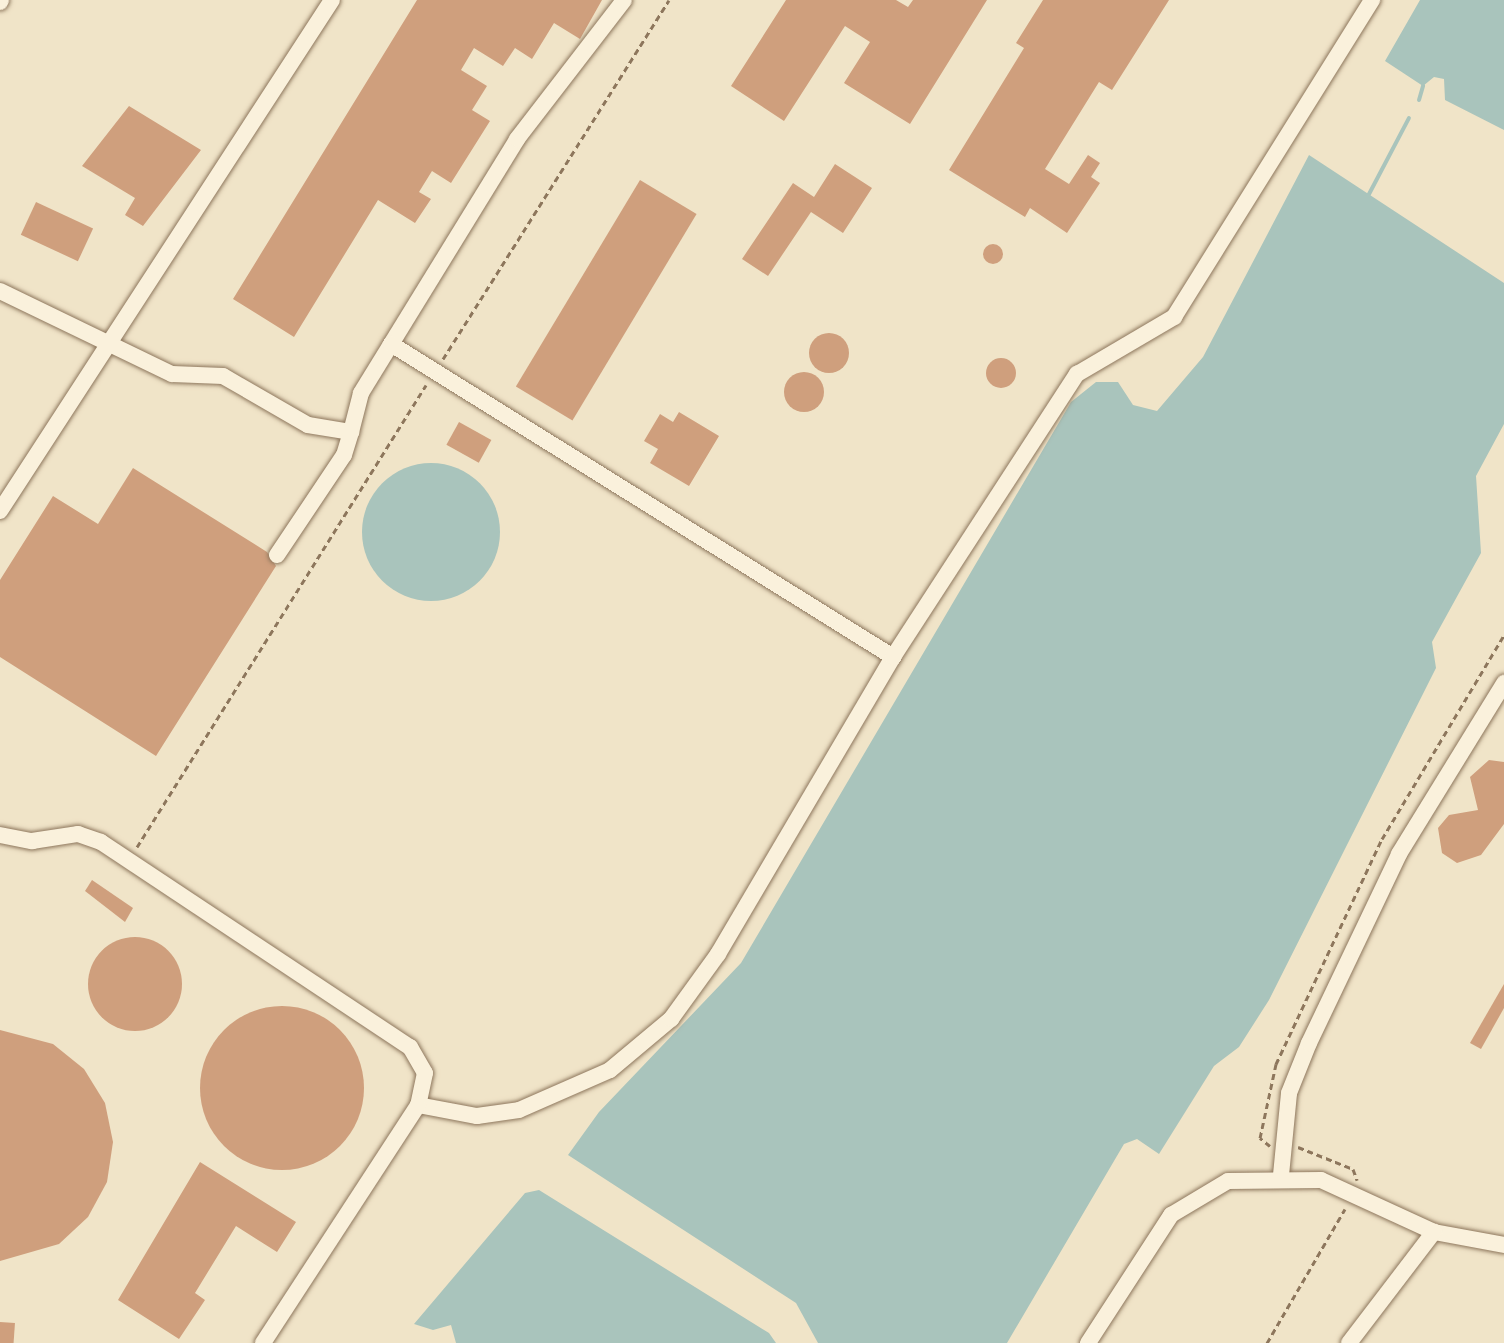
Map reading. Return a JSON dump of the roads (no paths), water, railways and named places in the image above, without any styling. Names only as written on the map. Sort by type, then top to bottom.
[{"type":"street","points":[[0,511],[109,338],[332,0]]},
{"type":"street","points":[[277,555],[344,455],[361,393],[517,139],[624,0]]},
{"type":"street","points":[[418,1105],[477,1116],[541,1104],[610,1070],[671,1019],[718,954],[893,657],[1077,374],[1174,317],[1372,0]]},
{"type":"street","points":[[0,291],[109,338],[172,374],[223,376],[308,425],[351,432]]},
{"type":"street","points":[[391,344],[436,369],[893,657]]},
{"type":"street","points":[[1281,1175],[1281,1146],[1296,1074],[1399,854],[1504,683]]},
{"type":"street","points":[[0,835],[88,836],[410,1047],[425,1073],[418,1105],[263,1343]]},
{"type":"street","points":[[1088,1343],[1146,1246],[1183,1205],[1228,1181],[1281,1175],[1321,1180],[1434,1232],[1504,1245]]},
{"type":"street","points":[[1349,1343],[1434,1232]]},
{"type":"water","points":[[1420,0],[1504,0],[1504,130],[1445,100],[1444,79],[1434,77],[1423,86],[1385,61]]},
{"type":"water","points":[[1309,155],[1504,283],[1504,424],[1476,476],[1481,553],[1432,642],[1436,668],[1269,1000],[1239,1047],[1214,1066],[1159,1154],[1137,1139],[1124,1144],[1007,1343],[818,1343],[796,1303],[568,1155],[599,1112],[741,963],[1071,402],[1096,382],[1118,382],[1133,405],[1157,411],[1203,357]]},
{"type":"water","points":[[431,463],[457,469],[480,483],[494,506],[500,532],[494,558],[480,581],[457,595],[431,601],[405,595],[382,581],[368,558],[362,532],[368,506],[382,483],[405,469]]},
{"type":"water","points":[[539,1190],[769,1333],[776,1343],[456,1343],[451,1325],[433,1330],[414,1324],[525,1193]]},
{"type":"waterway","points":[[1419,100],[1423,86]]},
{"type":"waterway","points":[[1368,196],[1409,118]]}]
